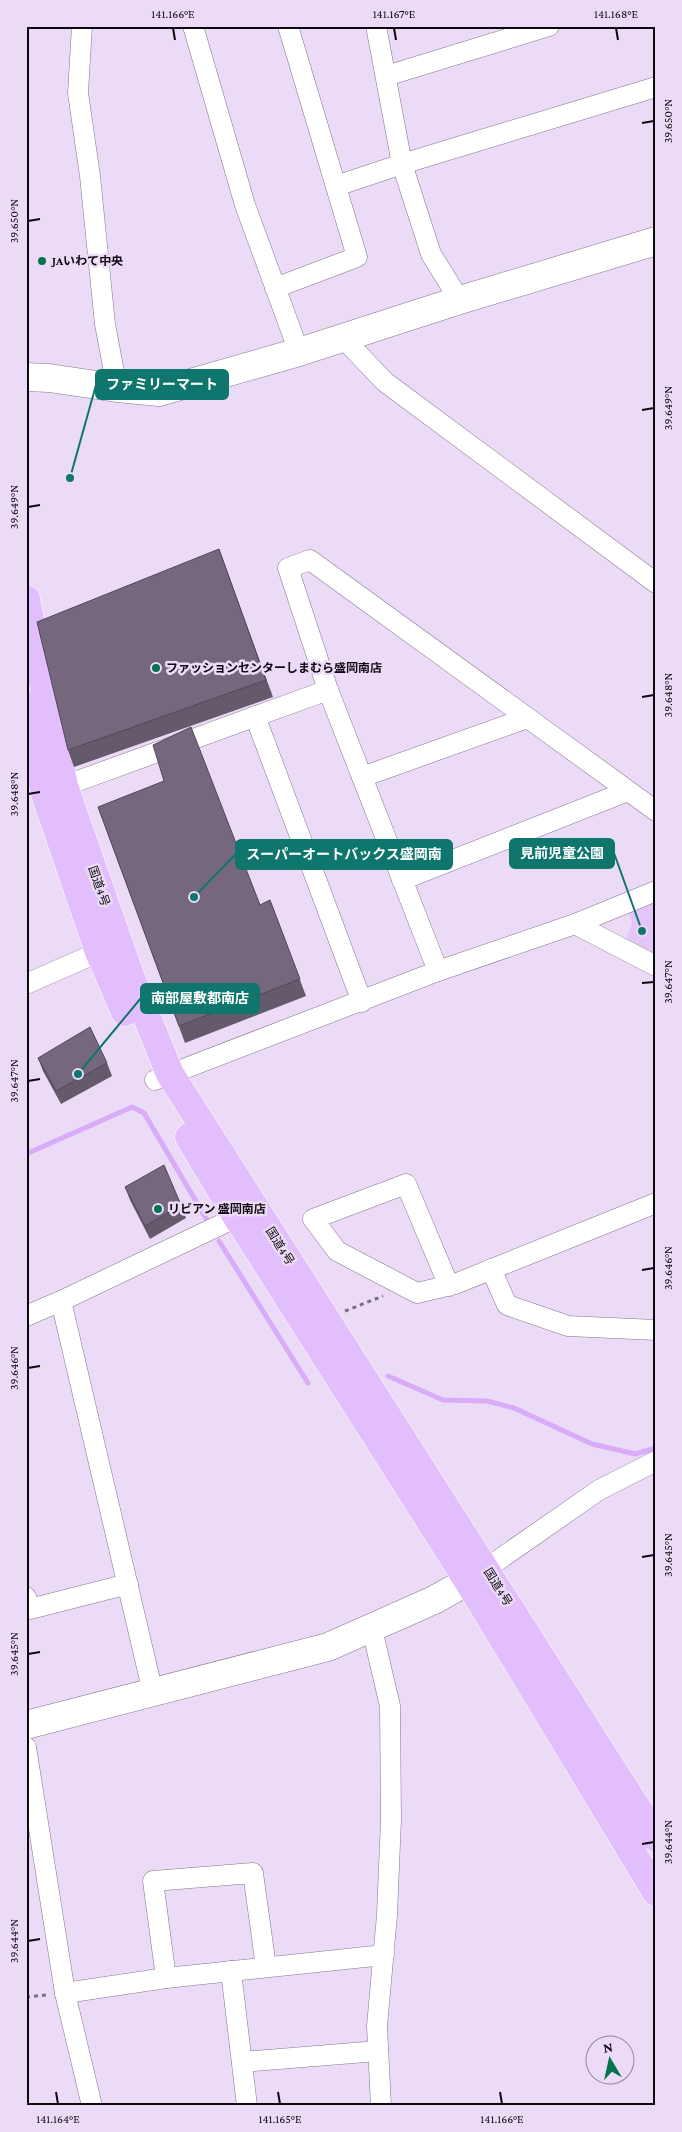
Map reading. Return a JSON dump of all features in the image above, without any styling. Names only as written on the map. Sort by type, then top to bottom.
[{"type":"highway","name":"国道4号","points":[[26,599],[30,643],[64,786],[163,1077],[326,1319],[477,1575],[656,1892]]},
{"type":"highway","name":"国道4号","points":[[26,705],[45,794],[99,952],[237,1217],[656,1838]]},
{"type":"street","points":[[82,26],[78,93],[90,176],[105,324],[117,388]]},
{"type":"street","points":[[193,26],[245,205],[299,352]]},
{"type":"street","points":[[275,288],[356,257],[288,26]]},
{"type":"street","points":[[376,26],[402,164],[430,254],[460,301]]},
{"type":"street","points":[[386,76],[549,26]]},
{"type":"street","points":[[336,186],[402,164],[656,87]]},
{"type":"street","points":[[26,377],[49,378],[159,392],[299,352],[656,241]]},
{"type":"street","points":[[343,338],[385,382],[656,583]]},
{"type":"street","points":[[438,971],[328,690],[288,568],[310,560],[656,811]]},
{"type":"street","points":[[64,786],[328,690]]},
{"type":"street","points":[[255,716],[362,1002]]},
{"type":"street","points":[[362,777],[527,718]]},
{"type":"street","points":[[402,880],[628,791]]},
{"type":"street","points":[[163,1077],[362,1002],[438,971],[575,924],[656,891]]},
{"type":"street","points":[[575,924],[656,966]]},
{"type":"street","points":[[26,984],[99,952]]},
{"type":"street","points":[[449,1286],[406,1184],[313,1219],[336,1252],[417,1294],[449,1286],[656,1203]]},
{"type":"street","points":[[26,1316],[61,1302],[237,1217]]},
{"type":"street","points":[[491,1269],[507,1305],[568,1326],[656,1330]]},
{"type":"street","points":[[61,1302],[153,1692]]},
{"type":"street","points":[[26,1726],[328,1647],[372,1629],[434,1600],[477,1575],[599,1490],[656,1461]]},
{"type":"street","points":[[26,1597],[30,1609],[128,1584]]},
{"type":"street","points":[[372,1629],[390,1706],[391,1818],[384,1955],[377,2026],[381,2106]]},
{"type":"street","points":[[26,1747],[65,1993],[92,2106]]},
{"type":"street","points":[[166,1978],[153,1881],[253,1873],[266,1967]]},
{"type":"street","points":[[65,1993],[166,1978],[384,1955]]},
{"type":"street","points":[[231,1971],[247,2106]]},
{"type":"street","points":[[242,2062],[378,2051]]},
{"type":"path","points":[[326,1319],[404,1287]]},
{"type":"shaded area","points":[[656,897],[656,955],[626,940],[632,923],[627,908]]},
{"type":"building","name":"ファッションセンターしまむら盛岡南店","points":[[219,549],[266,680],[68,750],[37,622]]},
{"type":"building","points":[[191,727],[260,905],[270,900],[300,979],[179,1026],[98,807],[164,781],[153,745]]},
{"type":"building","points":[[90,1027],[107,1063],[56,1091],[38,1058]]},
{"type":"building","name":"リビアン 盛岡南店","points":[[164,1165],[181,1205],[145,1226],[125,1187]]},
{"type":"waterway","points":[[26,1154],[132,1107],[144,1113],[207,1220]]},
{"type":"waterway","points":[[219,1241],[308,1383]]},
{"type":"waterway","points":[[388,1376],[443,1400],[487,1401],[514,1408],[592,1444],[635,1454],[656,1448]]},
{"type":"place","name":"JAいわて中央","points":[[42,261]]},
{"type":"place","name":"ファミリーマート","points":[[70,478]]},
{"type":"place","name":"ファッションセンターしまむら盛岡南店","points":[[156,668]]},
{"type":"place","name":"スーパーオートバックス盛岡南","points":[[194,897]]},
{"type":"place","name":"見前児童公園","points":[[642,931]]},
{"type":"place","name":"南部屋敷都南店","points":[[78,1074]]},
{"type":"place","name":"リビアン 盛岡南店","points":[[158,1209]]}]
